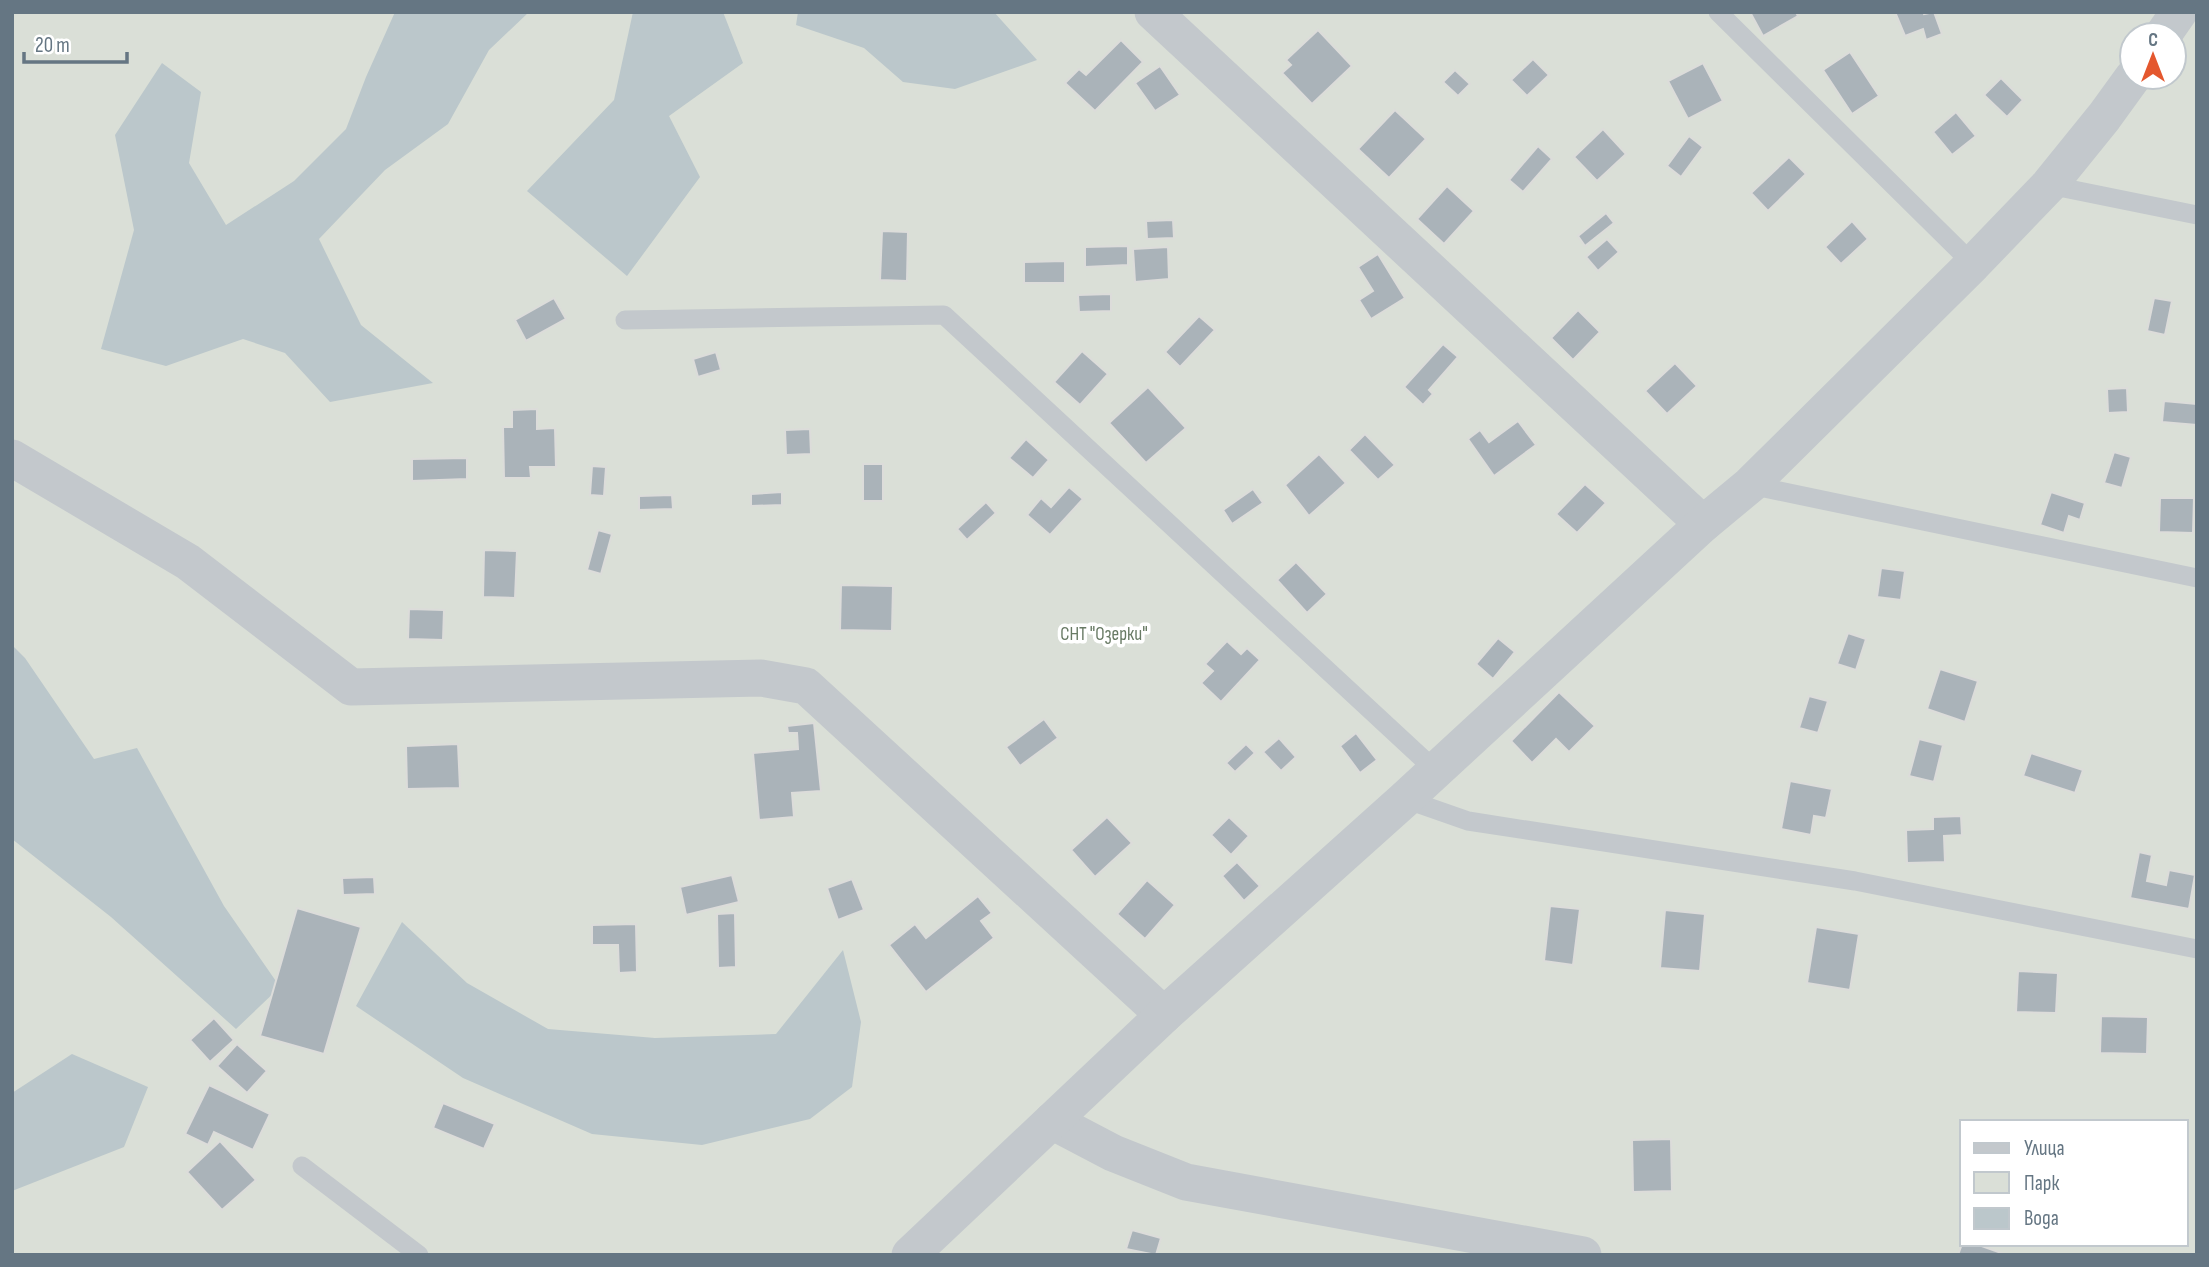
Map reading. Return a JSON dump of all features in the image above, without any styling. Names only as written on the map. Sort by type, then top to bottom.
[{"type":"street","points":[[1153,12],[1703,524]]},
{"type":"street","points":[[910,1255],[1164,1015],[1405,799],[1703,524],[1750,485],[2049,185],[2123,91]]},
{"type":"street","points":[[12,458],[188,562],[351,687],[761,678],[806,686],[1164,1015]]},
{"type":"street","points":[[1052,1121],[1113,1153],[1186,1182],[1583,1255]]},
{"type":"lane","points":[[1717,12],[1973,264]]},
{"type":"lane","points":[[2049,185],[2197,215]]},
{"type":"lane","points":[[625,320],[944,315],[1435,770]]},
{"type":"lane","points":[[1750,485],[2197,578]]},
{"type":"lane","points":[[1405,799],[1468,821],[1855,881],[2197,949]]},
{"type":"lane","points":[[302,1166],[419,1255]]},
{"type":"green space","name":"СНТ \"Озерки\"","points":[[12,12],[2197,12],[2197,1255],[12,1255]]},
{"type":"water","points":[[395,12],[529,12],[489,50],[448,124],[385,170],[319,239],[361,325],[433,383],[330,402],[285,353],[243,339],[166,366],[101,349],[134,230],[115,135],[162,63],[201,92],[189,163],[226,225],[294,181],[346,129]]},
{"type":"water","points":[[633,12],[723,12],[743,63],[669,116],[700,177],[627,276],[527,191],[614,100]]},
{"type":"water","points":[[798,12],[994,12],[1037,60],[955,89],[903,82],[864,48],[796,25]]},
{"type":"water","points":[[12,645],[25,658],[94,759],[137,748],[224,906],[280,987],[236,1029],[111,917],[12,839]]},
{"type":"water","points":[[402,922],[467,983],[548,1029],[655,1038],[776,1034],[843,950],[861,1022],[852,1087],[810,1119],[702,1145],[592,1134],[463,1078],[356,1006]]},
{"type":"water","points":[[72,1054],[148,1087],[124,1147],[12,1191],[12,1093]]},
{"type":"building","points":[[1750,12],[1796,12],[1798,16],[1763,36]]},
{"type":"building","points":[[1895,12],[1934,12],[1942,34],[1926,40],[1923,29],[1905,36]]},
{"type":"building","points":[[1318,30],[1352,66],[1312,104],[1282,73],[1291,65],[1286,60]]},
{"type":"building","points":[[1121,40],[1143,62],[1095,111],[1065,83],[1079,69],[1086,75]]},
{"type":"building","points":[[1850,52],[1879,96],[1852,114],[1823,70]]},
{"type":"building","points":[[1533,59],[1549,75],[1527,96],[1511,80]]},
{"type":"building","points":[[1703,63],[1723,101],[1688,119],[1668,81]]},
{"type":"building","points":[[1160,66],[1180,95],[1155,111],[1135,83]]},
{"type":"building","points":[[1455,70],[1470,84],[1458,96],[1443,82]]},
{"type":"building","points":[[2001,78],[2023,100],[2007,117],[1984,95]]},
{"type":"building","points":[[1395,110],[1426,139],[1389,178],[1358,149]]},
{"type":"building","points":[[1956,112],[1976,136],[1952,155],[1933,132]]},
{"type":"building","points":[[1603,129],[1626,154],[1597,181],[1574,157]]},
{"type":"building","points":[[1689,136],[1703,147],[1681,177],[1667,166]]},
{"type":"building","points":[[1538,146],[1552,159],[1523,192],[1509,180]]},
{"type":"building","points":[[1789,157],[1806,174],[1768,211],[1751,193]]},
{"type":"building","points":[[1447,186],[1474,211],[1444,244],[1417,219]]},
{"type":"building","points":[[1606,213],[1614,223],[1585,246],[1578,236]]},
{"type":"building","points":[[1173,220],[1174,238],[1147,239],[1146,221]]},
{"type":"building","points":[[1852,221],[1868,239],[1841,264],[1825,247]]},
{"type":"building","points":[[882,231],[908,232],[907,281],[880,280]]},
{"type":"building","points":[[1607,239],[1619,252],[1598,271],[1586,257]]},
{"type":"building","points":[[1128,246],[1128,265],[1085,267],[1085,247]]},
{"type":"building","points":[[1168,247],[1169,279],[1135,282],[1133,249]]},
{"type":"building","points":[[1378,254],[1405,298],[1371,319],[1359,300],[1373,291],[1358,267]]},
{"type":"building","points":[[1065,261],[1065,283],[1024,283],[1024,262]]},
{"type":"building","points":[[1111,294],[1111,311],[1079,312],[1078,295]]},
{"type":"building","points":[[554,298],[566,319],[526,341],[515,320]]},
{"type":"building","points":[[2154,298],[2172,301],[2165,335],[2147,331]]},
{"type":"building","points":[[1578,310],[1600,332],[1573,360],[1551,338]]},
{"type":"building","points":[[1199,316],[1215,330],[1180,367],[1165,352]]},
{"type":"building","points":[[1443,344],[1458,357],[1429,390],[1433,394],[1423,405],[1404,387]]},
{"type":"building","points":[[1082,351],[1108,374],[1080,405],[1054,382]]},
{"type":"building","points":[[716,352],[721,370],[698,377],[693,359]]},
{"type":"building","points":[[1675,363],[1697,386],[1667,414],[1645,391]]},
{"type":"building","points":[[1148,387],[1186,428],[1146,463],[1109,423]]},
{"type":"building","points":[[2127,388],[2128,412],[2108,413],[2107,389]]},
{"type":"building","points":[[2164,401],[2197,404],[2197,425],[2162,422]]},
{"type":"building","points":[[537,409],[537,429],[555,428],[556,467],[530,467],[531,478],[504,478],[503,427],[512,427],[512,410]]},
{"type":"building","points":[[1518,421],[1536,445],[1494,476],[1468,439],[1480,430],[1489,442]]},
{"type":"building","points":[[810,429],[811,454],[786,455],[785,430]]},
{"type":"building","points":[[1365,434],[1395,465],[1378,480],[1349,450]]},
{"type":"building","points":[[1026,439],[1049,460],[1033,478],[1009,458]]},
{"type":"building","points":[[2114,452],[2131,457],[2122,488],[2104,483]]},
{"type":"building","points":[[1319,454],[1346,483],[1309,516],[1285,485]]},
{"type":"building","points":[[467,458],[467,479],[412,481],[412,459]]},
{"type":"building","points":[[863,464],[883,464],[883,501],[863,501]]},
{"type":"building","points":[[592,466],[606,467],[604,496],[590,495]]},
{"type":"building","points":[[1585,484],[1606,503],[1577,533],[1556,514]]},
{"type":"building","points":[[1069,487],[1083,499],[1050,535],[1027,515],[1041,498],[1051,507]]},
{"type":"building","points":[[1253,489],[1263,503],[1232,524],[1223,510]]},
{"type":"building","points":[[782,492],[782,505],[751,506],[751,494]]},
{"type":"building","points":[[2051,492],[2085,503],[2080,520],[2069,516],[2064,533],[2040,525]]},
{"type":"building","points":[[672,495],[673,509],[639,510],[639,496]]},
{"type":"building","points":[[2160,498],[2194,498],[2193,533],[2159,532]]},
{"type":"building","points":[[986,502],[996,513],[967,540],[957,529]]},
{"type":"building","points":[[598,530],[612,534],[601,574],[587,570]]},
{"type":"building","points":[[484,550],[517,551],[515,598],[483,597]]},
{"type":"building","points":[[1296,562],[1327,594],[1307,613],[1277,580]]},
{"type":"building","points":[[1881,568],[1905,571],[1901,600],[1877,597]]},
{"type":"building","points":[[841,585],[893,586],[892,631],[840,630]]},
{"type":"building","points":[[409,609],[444,610],[443,640],[408,639]]},
{"type":"building","points":[[1848,633],[1866,639],[1856,670],[1837,664]]},
{"type":"building","points":[[1498,638],[1515,652],[1493,679],[1476,664]]},
{"type":"building","points":[[1227,641],[1241,654],[1247,648],[1260,660],[1221,702],[1201,683],[1213,671],[1205,664]]},
{"type":"building","points":[[1940,669],[1978,681],[1965,722],[1927,709]]},
{"type":"building","points":[[1559,692],[1595,726],[1569,752],[1556,739],[1532,763],[1511,741]]},
{"type":"building","points":[[1809,696],[1828,701],[1818,733],[1799,728]]},
{"type":"building","points":[[1044,719],[1058,738],[1020,766],[1006,747]]},
{"type":"building","points":[[814,723],[821,791],[792,793],[794,817],[759,820],[753,753],[798,749],[797,733],[788,733],[787,726]]},
{"type":"building","points":[[1356,733],[1377,760],[1360,773],[1340,746]]},
{"type":"building","points":[[1279,738],[1296,757],[1281,771],[1263,752]]},
{"type":"building","points":[[1919,739],[1943,745],[1934,782],[1909,776]]},
{"type":"building","points":[[458,744],[460,788],[407,789],[406,746]]},
{"type":"building","points":[[1246,744],[1255,753],[1235,772],[1226,763]]},
{"type":"building","points":[[2031,753],[2083,770],[2075,793],[2023,776]]},
{"type":"building","points":[[1790,781],[1832,789],[1826,818],[1814,816],[1811,835],[1781,829]]},
{"type":"building","points":[[1961,816],[1962,835],[1944,836],[1945,862],[1907,863],[1906,830],[1933,829],[1933,817]]},
{"type":"building","points":[[1107,817],[1132,843],[1095,877],[1071,850]]},
{"type":"building","points":[[1229,817],[1249,836],[1231,855],[1211,835]]},
{"type":"building","points":[[2139,852],[2152,855],[2147,881],[2166,885],[2169,870],[2195,875],[2189,909],[2130,898]]},
{"type":"building","points":[[1237,862],[1260,886],[1244,901],[1222,876]]},
{"type":"building","points":[[732,875],[739,902],[686,915],[680,887]]},
{"type":"building","points":[[374,877],[375,894],[343,895],[342,878]]},
{"type":"building","points":[[852,879],[864,910],[838,920],[827,888]]},
{"type":"building","points":[[1147,880],[1175,905],[1145,939],[1117,914]]},
{"type":"building","points":[[978,896],[992,913],[981,921],[994,938],[926,992],[889,945],[915,924],[926,938]]},
{"type":"building","points":[[1550,906],[1580,909],[1573,965],[1544,961]]},
{"type":"building","points":[[297,908],[361,927],[324,1054],[260,1036]]},
{"type":"building","points":[[1665,910],[1705,914],[1700,971],[1660,968]]},
{"type":"building","points":[[735,913],[736,967],[718,968],[717,914]]},
{"type":"building","points":[[636,924],[637,972],[619,973],[618,945],[592,945],[592,925]]},
{"type":"building","points":[[1816,927],[1859,934],[1850,990],[1807,983]]},
{"type":"building","points":[[2018,971],[2058,973],[2056,1013],[2016,1012]]},
{"type":"building","points":[[2101,1016],[2148,1017],[2147,1054],[2100,1053]]},
{"type":"building","points":[[214,1018],[234,1040],[210,1062],[190,1040]]},
{"type":"building","points":[[237,1044],[267,1071],[247,1093],[217,1066]]},
{"type":"building","points":[[209,1085],[270,1114],[253,1150],[214,1132],[208,1145],[185,1134]]},
{"type":"building","points":[[443,1103],[495,1124],[484,1149],[433,1128]]},
{"type":"building","points":[[1671,1139],[1672,1191],[1633,1192],[1632,1140]]},
{"type":"building","points":[[220,1141],[256,1180],[222,1210],[187,1172]]},
{"type":"building","points":[[1132,1230],[1161,1238],[1156,1255],[1126,1249]]},
{"type":"building","points":[[1961,1246],[1982,1246],[2007,1255],[1958,1255]]}]
